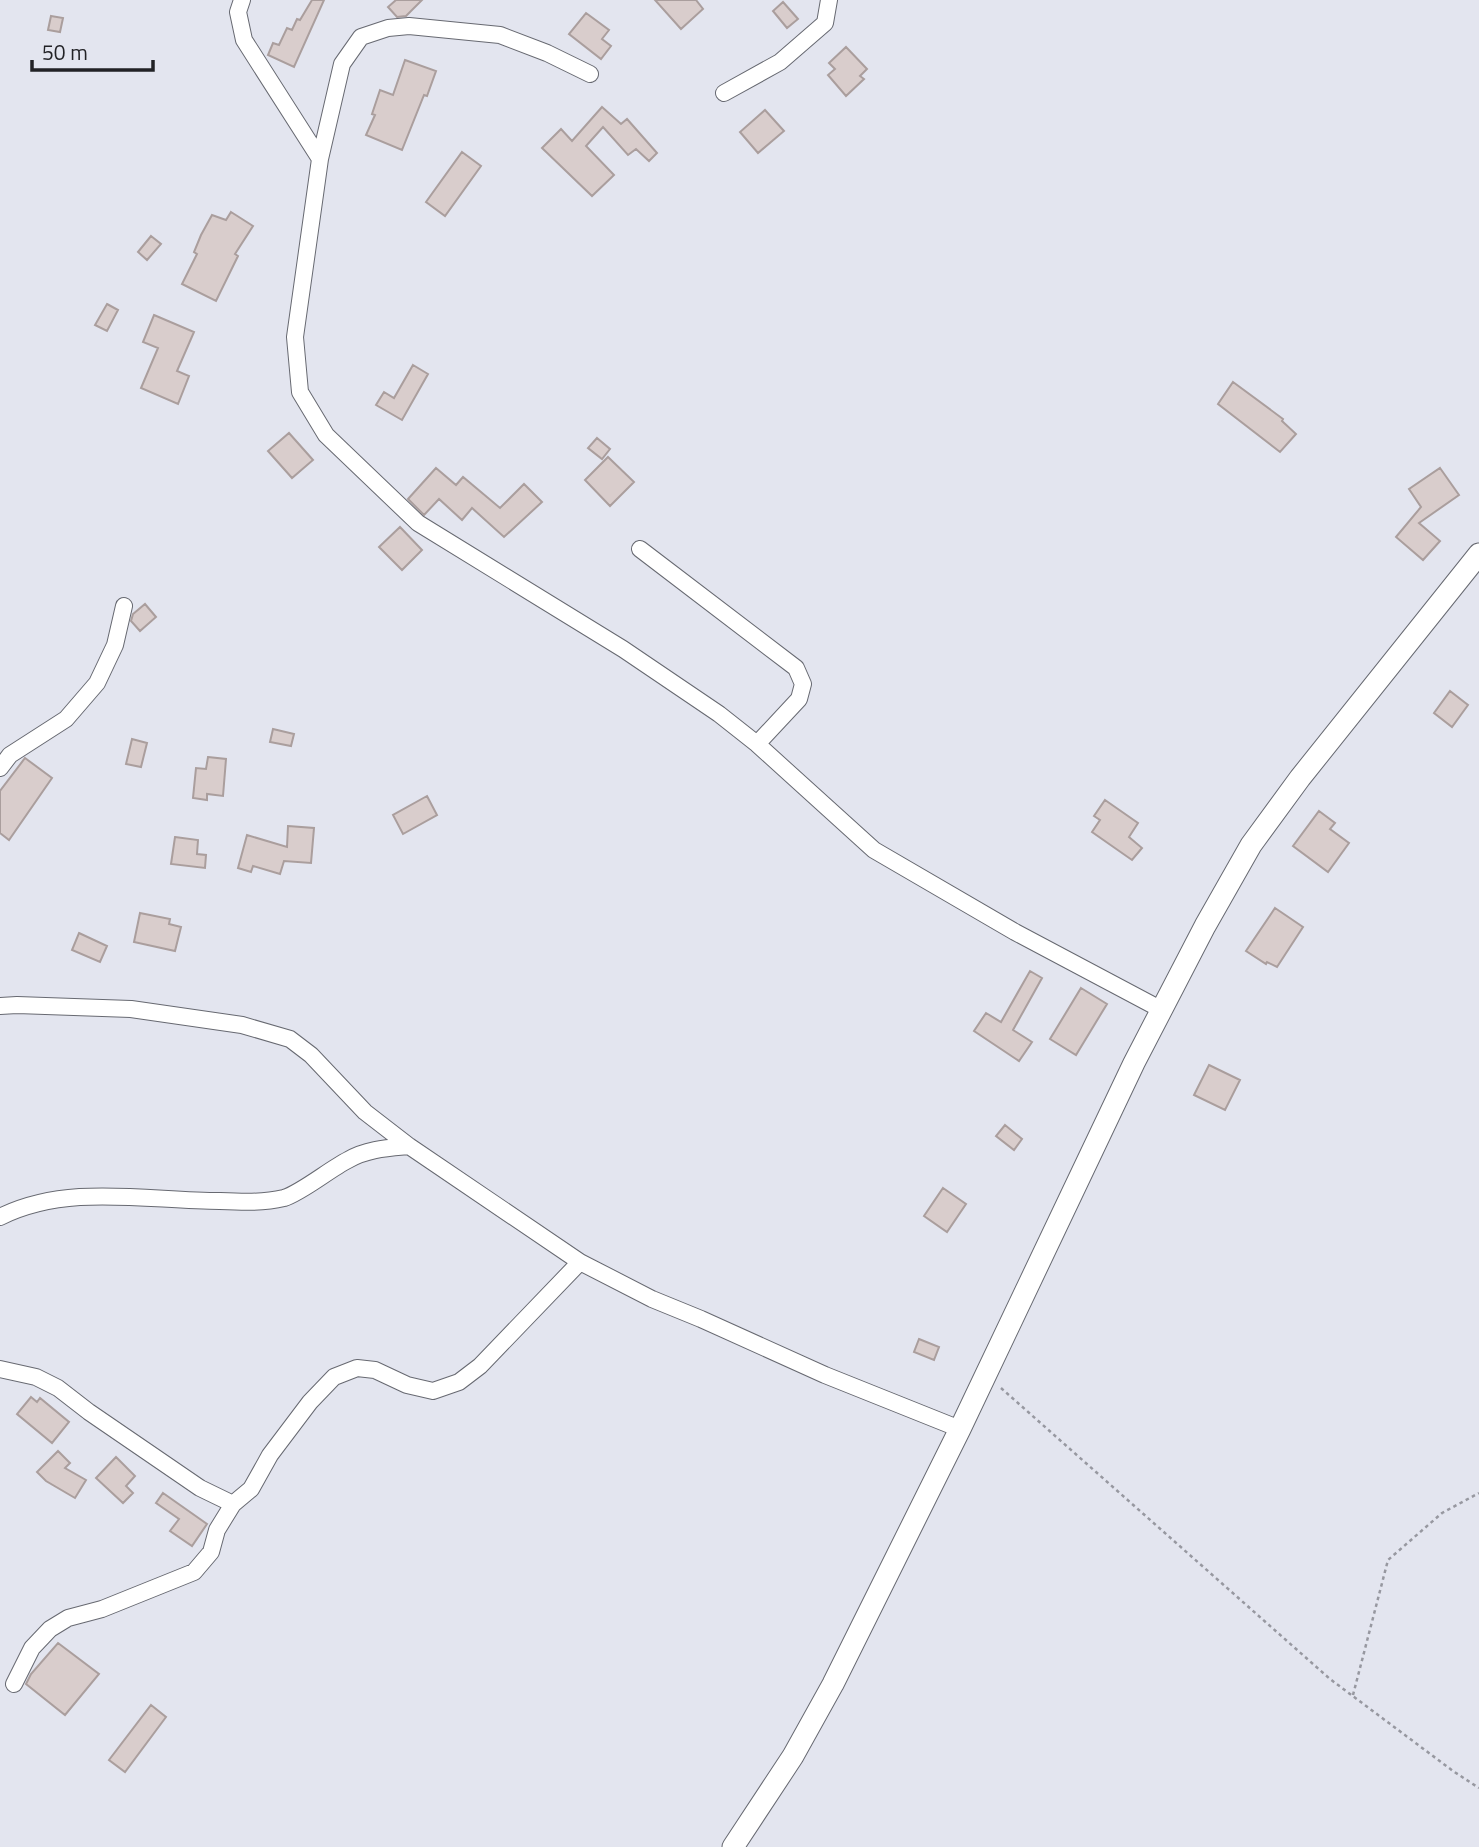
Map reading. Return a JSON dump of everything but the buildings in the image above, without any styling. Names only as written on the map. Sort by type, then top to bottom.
[{"type":"street","points":[[242,0],[238,12],[244,40],[320,159]]},
{"type":"street","points":[[724,93],[780,62],[825,23],[829,0]]},
{"type":"street","points":[[590,74],[547,53],[500,35],[408,26],[388,28],[361,37],[342,64],[320,159],[295,337],[300,392],[326,435],[418,523],[623,649],[719,714],[757,744],[874,849],[1015,932],[1161,1010]]},
{"type":"street","points":[[640,549],[796,668],[803,684],[799,699],[757,744]]},
{"type":"street","points":[[733,1847],[793,1756],[833,1684],[960,1429],[1134,1063],[1205,926],[1251,845],[1300,778],[1479,554]]},
{"type":"street","points":[[0,768],[10,755],[66,719],[97,683],[115,645],[124,606]]},
{"type":"street","points":[[0,1006],[131,1009],[242,1025],[290,1039],[311,1055],[365,1112],[409,1146],[580,1262],[652,1299],[825,1376],[960,1429]]},
{"type":"street","points":[[0,1217],[65,1197],[252,1202],[286,1197],[350,1158],[377,1149],[409,1146]]},
{"type":"street","points":[[14,1684],[32,1648],[50,1629],[68,1618],[102,1609],[194,1572],[211,1552],[217,1530],[233,1504],[251,1489],[278,1444],[310,1402],[334,1377],[357,1368],[375,1370],[407,1384],[433,1391],[459,1382],[480,1366],[580,1262]]},
{"type":"street","points":[[0,1369],[36,1377],[58,1388],[200,1488],[233,1504]]},
{"type":"path","points":[[986,1375],[1331,1679],[1453,1772],[1479,1788]]},
{"type":"path","points":[[1353,1695],[1388,1560],[1442,1513],[1479,1493]]}]
